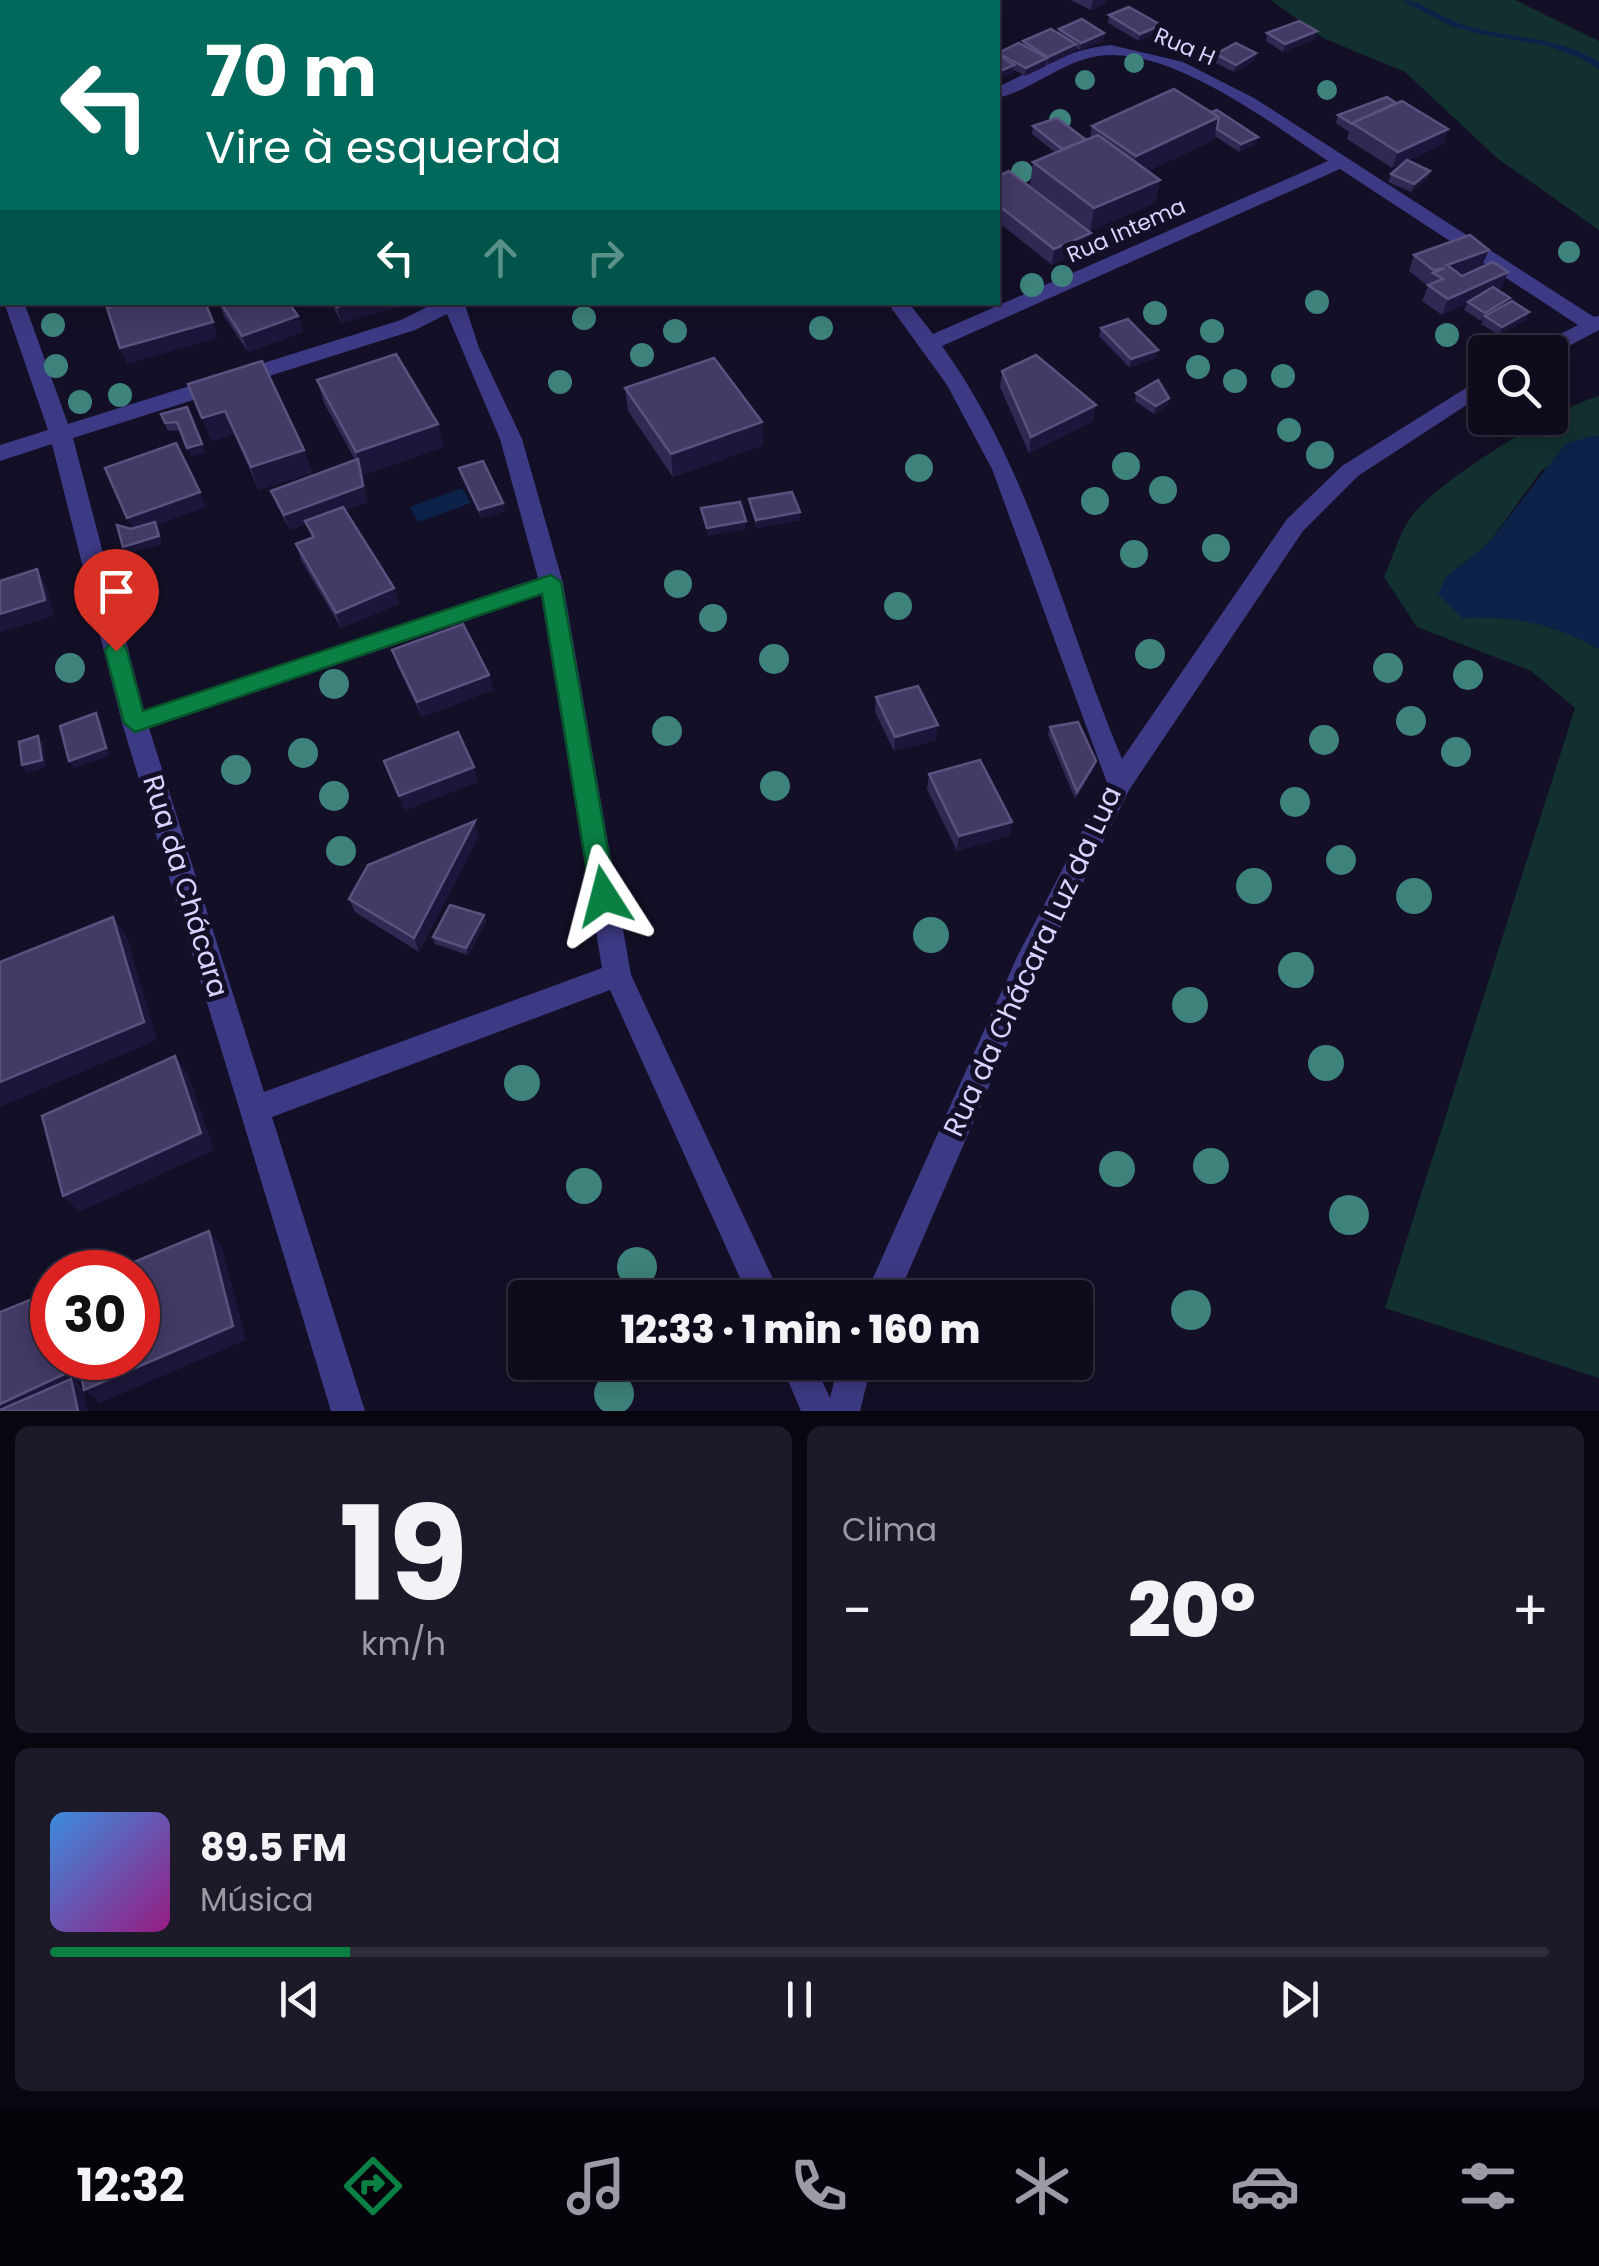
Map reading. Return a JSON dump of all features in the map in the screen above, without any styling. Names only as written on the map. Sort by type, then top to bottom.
[{"type":"street","name":"Rua H","points":[[1000,91],[1087,54],[1108,50],[1138,53],[1184,70],[1227,92],[1596,324]]},
{"type":"street","name":"Rua Intema","points":[[932,343],[1340,162]]},
{"type":"street","name":"Rua da Chácara","points":[[15,305],[60,435],[135,723],[348,1411]]},
{"type":"street","points":[[0,453],[408,325],[449,305]]},
{"type":"street","points":[[454,305],[511,439],[551,582],[617,975],[758,1280]]},
{"type":"street","name":"Rua da Chácara Luz da Lua","points":[[888,1280],[1027,966],[1120,783],[1003,468],[932,343],[900,305]]},
{"type":"street","points":[[1568,339],[1596,324]]},
{"type":"street","points":[[1120,783],[1295,524],[1350,471],[1468,394]]},
{"type":"street","points":[[135,723],[551,582]]},
{"type":"street","points":[[256,1109],[617,975]]},
{"type":"street","points":[[804,1380],[818,1411]]},
{"type":"street","points":[[843,1411],[851,1380]]},
{"type":"green space","points":[[1271,0],[1515,0],[1599,41],[1599,230],[1497,158],[1405,72],[1323,38]]},
{"type":"green space","points":[[1599,396],[1599,437],[1593,436],[1541,471],[1488,544],[1447,576],[1496,617],[1520,618],[1576,636],[1599,649],[1599,1378],[1385,1308],[1575,708],[1531,671],[1417,627],[1384,577],[1405,527],[1428,498],[1520,435],[1568,435],[1568,408]]},
{"type":"water","points":[[1599,437],[1599,649],[1533,623],[1462,618],[1438,594],[1447,576],[1488,544],[1566,443]]},
{"type":"water","points":[[462,488],[471,503],[418,522],[410,507]]},
{"type":"building","points":[[1129,7],[1161,25],[1140,34],[1109,15]]},
{"type":"building","points":[[1082,19],[1104,33],[1081,43],[1059,29]]},
{"type":"building","points":[[1299,21],[1317,31],[1285,44],[1267,33]]},
{"type":"building","points":[[1051,29],[1076,44],[1048,57],[1023,41]]},
{"type":"building","points":[[1019,43],[1047,58],[1026,68],[1000,52]]},
{"type":"building","points":[[1236,43],[1256,53],[1236,65],[1216,54]]},
{"type":"building","points":[[1000,55],[1014,65],[1000,71]]},
{"type":"building","points":[[1174,89],[1219,117],[1136,156],[1092,126]]},
{"type":"building","points":[[1387,97],[1396,103],[1352,124],[1338,115]]},
{"type":"building","points":[[1402,101],[1448,129],[1398,152],[1352,123]]},
{"type":"building","points":[[1217,110],[1258,137],[1241,144],[1217,129],[1219,117],[1211,112]]},
{"type":"building","points":[[1057,118],[1086,140],[1062,149],[1033,126]]},
{"type":"building","points":[[1098,135],[1160,180],[1094,208],[1033,162]]},
{"type":"building","points":[[1407,160],[1430,171],[1414,184],[1391,174]]},
{"type":"building","points":[[1009,171],[1091,233],[1054,249],[1000,207],[1000,175]]},
{"type":"building","points":[[1470,235],[1489,250],[1447,265],[1462,276],[1493,262],[1508,272],[1448,299],[1428,285],[1443,279],[1433,273],[1445,268],[1433,270],[1414,255]]},
{"type":"building","points":[[1493,287],[1510,298],[1485,313],[1468,302]]},
{"type":"building","points":[[1512,301],[1529,312],[1502,327],[1485,316]]},
{"type":"building","points":[[206,305],[213,322],[120,348],[107,308]]},
{"type":"building","points":[[222,305],[290,305],[298,316],[242,336]]},
{"type":"building","points":[[1128,319],[1158,350],[1131,359],[1101,328]]},
{"type":"building","points":[[396,354],[438,424],[356,452],[317,380]]},
{"type":"building","points":[[1036,355],[1096,405],[1031,437],[1002,371]]},
{"type":"building","points":[[714,358],[762,422],[671,454],[625,388]]},
{"type":"building","points":[[262,361],[304,450],[251,467],[225,411],[202,418],[188,384]]},
{"type":"building","points":[[1158,380],[1169,398],[1156,406],[1136,393]]},
{"type":"building","points":[[187,407],[202,444],[187,448],[177,422],[165,423],[161,414]]},
{"type":"building","points":[[176,443],[200,492],[127,518],[105,468]]},
{"type":"building","points":[[358,459],[363,486],[284,515],[271,491]]},
{"type":"building","points":[[483,461],[503,503],[479,510],[459,468]]},
{"type":"building","points":[[792,492],[800,512],[756,520],[749,499]]},
{"type":"building","points":[[740,502],[746,521],[707,528],[701,508]]},
{"type":"building","points":[[343,507],[394,588],[336,613],[296,544],[314,537],[305,521]]},
{"type":"building","points":[[155,522],[159,536],[123,547],[117,525],[131,529]]},
{"type":"building","points":[[37,569],[45,600],[0,614],[0,581]]},
{"type":"building","points":[[463,624],[489,675],[417,702],[392,650]]},
{"type":"building","points":[[918,686],[938,725],[895,737],[876,697]]},
{"type":"building","points":[[96,713],[106,748],[69,761],[60,726]]},
{"type":"building","points":[[1078,722],[1096,761],[1077,792],[1050,727]]},
{"type":"building","points":[[458,732],[474,767],[399,796],[384,761]]},
{"type":"building","points":[[38,736],[42,760],[22,765],[19,742]]},
{"type":"building","points":[[980,760],[1012,822],[959,836],[929,774]]},
{"type":"building","points":[[475,821],[414,938],[349,899],[368,865]]},
{"type":"building","points":[[450,905],[484,915],[466,948],[433,937]]},
{"type":"building","points":[[113,917],[144,1022],[0,1082],[0,962]]},
{"type":"building","points":[[175,1056],[201,1133],[63,1196],[42,1116]]},
{"type":"building","points":[[209,1231],[233,1326],[160,1357],[160,1251]]},
{"type":"building","points":[[30,1300],[30,1380],[52,1380],[0,1404],[0,1312]]},
{"type":"building","points":[[71,1380],[78,1411],[0,1411]]},
{"type":"building","points":[[82,1380],[107,1380],[84,1390]]},
{"type":"waterway","points":[[1405,0],[1456,25],[1550,44],[1599,66]]},
{"type":"route","points":[[116,651],[135,723],[551,582],[604,896]]}]
